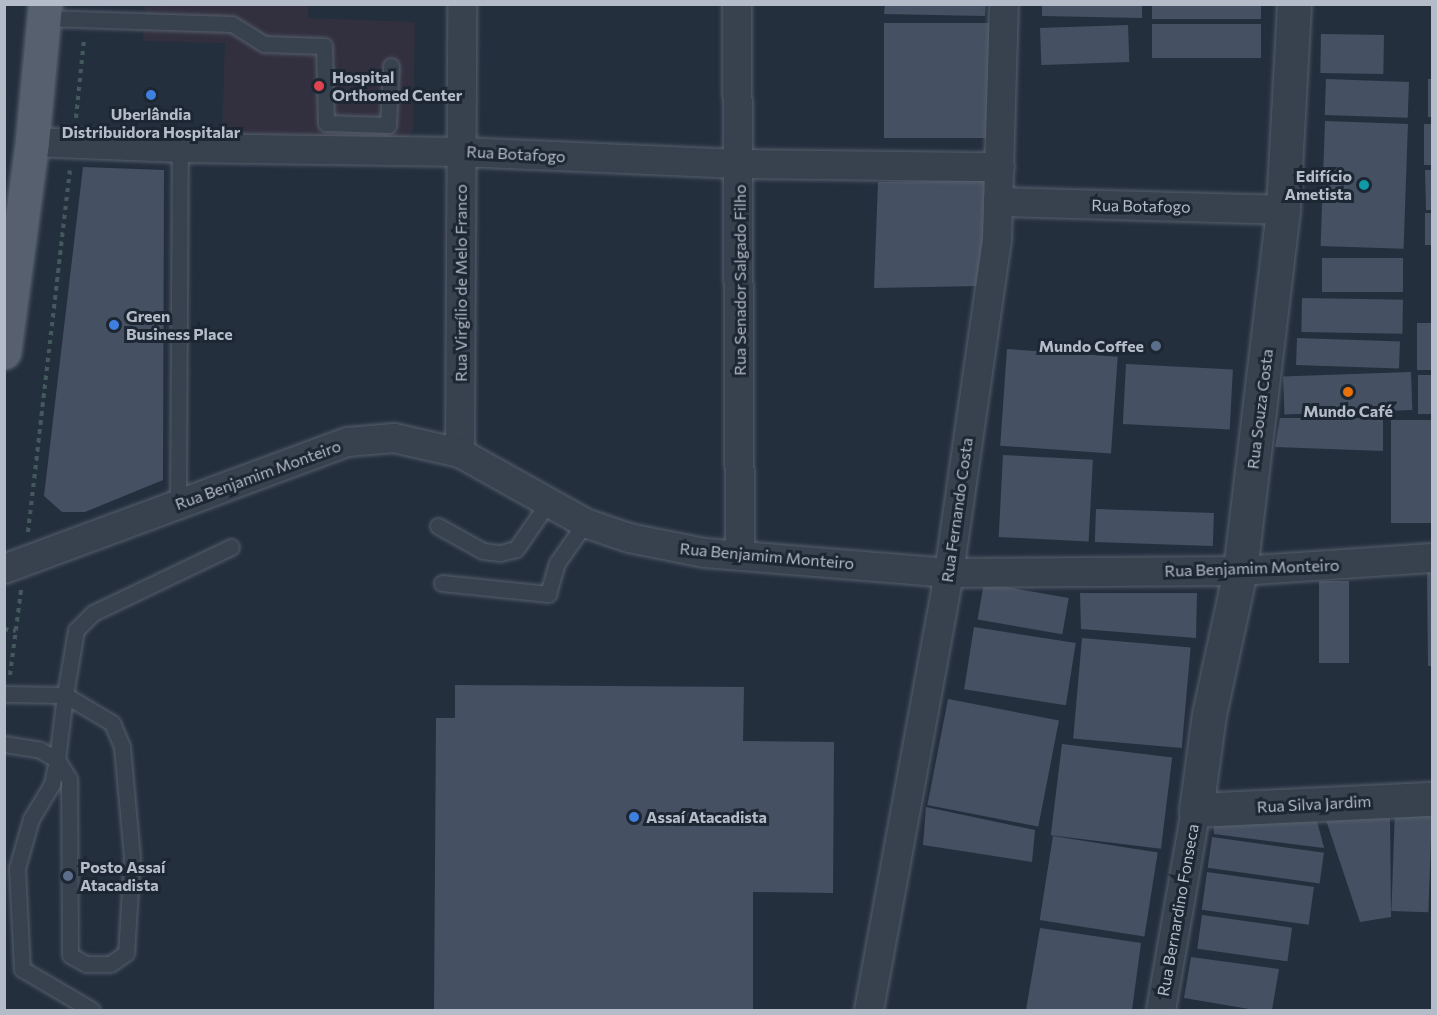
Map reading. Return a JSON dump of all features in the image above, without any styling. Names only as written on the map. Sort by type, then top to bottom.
[{"type":"main road","points":[[4,352],[32,142],[45,11]]},
{"type":"street","name":"Rua Virgílio de Melo Franco","points":[[460,453],[462,4]]},
{"type":"street","name":"Rua Senador Salgado Filho","points":[[737,4],[740,555]]},
{"type":"street","name":"Rua Fernando Costa","points":[[869,1011],[949,573],[997,239],[1004,4]]},
{"type":"street","name":"Rua Souza Costa","points":[[1196,810],[1209,714],[1240,571],[1283,210],[1294,4]]},
{"type":"street","name":"Rua Botafogo","points":[[32,142],[180,148],[462,152],[739,164],[1000,167]]},
{"type":"street","name":"Rua Botafogo","points":[[998,202],[1283,210]]},
{"type":"street","name":"Rua Benjamim Monteiro","points":[[15,565],[348,441],[394,438],[423,442],[460,453],[547,504],[585,523],[628,538],[705,554],[949,573],[1240,571],[1432,558]]},
{"type":"street","name":"Rua Silva Jardim","points":[[1196,810],[1432,799]]},
{"type":"street","name":"Rua Bernardino Fonseca","points":[[1161,1011],[1196,810]]},
{"type":"lane","points":[[45,11],[86,19],[232,24],[264,44],[324,46],[326,123],[388,125],[391,66]]},
{"type":"lane","points":[[178,504],[180,148]]},
{"type":"lane","points":[[438,526],[483,551],[500,553],[516,549],[547,504]]},
{"type":"lane","points":[[442,583],[548,594],[557,563],[585,523]]},
{"type":"lane","points":[[92,1011],[22,969],[17,868],[31,819],[52,784],[75,630],[93,614],[231,547]]},
{"type":"lane","points":[[4,744],[40,750],[57,760],[69,779],[70,956],[86,964],[110,964],[126,953],[132,856],[122,747],[112,723],[65,695],[6,694]]},
{"type":"path","points":[[6,694],[14,631],[15,565],[74,143],[86,19]]},
{"type":"path","points":[[4,630],[14,631]]},
{"type":"shaded area","name":"Hospital Orthomed Center","points":[[128,5],[308,5],[308,18],[415,22],[413,130],[405,140],[222,134],[225,43],[143,41],[145,6]]},
{"type":"building","points":[[885,4],[986,4],[985,16],[884,14]]},
{"type":"building","points":[[1042,4],[1142,4],[1142,18],[1042,16]]},
{"type":"building","points":[[1152,4],[1261,4],[1261,19],[1152,19]]},
{"type":"building","points":[[884,23],[993,23],[993,138],[884,138]]},
{"type":"building","points":[[1152,24],[1261,24],[1261,58],[1152,58]]},
{"type":"building","points":[[1128,25],[1129,62],[1041,65],[1040,28]]},
{"type":"building","points":[[1321,34],[1384,35],[1383,74],[1320,73]]},
{"type":"building","points":[[1326,79],[1409,82],[1408,118],[1325,115]]},
{"type":"building","points":[[1428,79],[1432,79],[1432,117],[1428,117]]},
{"type":"building","name":"Edifício Ametista","points":[[1325,121],[1408,124],[1404,249],[1321,246]]},
{"type":"building","points":[[1424,124],[1432,124],[1432,165],[1424,165]]},
{"type":"building","name":"Green Business Place","points":[[83,167],[164,170],[163,480],[85,512],[62,512],[44,496]]},
{"type":"building","points":[[1425,170],[1432,170],[1432,210],[1426,210]]},
{"type":"building","points":[[991,180],[980,286],[874,288],[878,182]]},
{"type":"building","points":[[1425,213],[1432,213],[1432,245],[1425,245]]},
{"type":"building","points":[[1322,258],[1403,258],[1403,292],[1322,292]]},
{"type":"building","points":[[1302,298],[1403,300],[1402,334],[1301,332]]},
{"type":"building","points":[[1417,323],[1432,323],[1432,370],[1417,370]]},
{"type":"building","points":[[1297,338],[1400,342],[1399,369],[1296,365]]},
{"type":"building","points":[[1007,349],[1118,357],[1111,454],[1000,446]]},
{"type":"building","points":[[1126,364],[1233,370],[1230,430],[1123,424]]},
{"type":"building","name":"Mundo Café","points":[[1411,372],[1412,410],[1284,414],[1283,376]]},
{"type":"building","points":[[1418,375],[1432,375],[1432,414],[1418,414]]},
{"type":"building","points":[[1280,418],[1383,418],[1383,451],[1275,447]]},
{"type":"building","points":[[1391,420],[1432,420],[1432,523],[1391,523]]},
{"type":"building","points":[[1003,455],[1093,460],[1089,542],[999,537]]},
{"type":"building","points":[[1096,509],[1214,513],[1213,546],[1095,542]]},
{"type":"building","points":[[1427,571],[1432,571],[1432,666],[1428,666]]},
{"type":"building","points":[[1319,581],[1349,581],[1349,663],[1319,663]]},
{"type":"building","points":[[984,583],[1069,598],[1062,634],[978,619]]},
{"type":"building","points":[[1080,593],[1197,593],[1196,638],[1081,629]]},
{"type":"building","points":[[974,627],[1076,643],[1066,705],[964,689]]},
{"type":"building","points":[[1082,638],[1191,647],[1182,748],[1073,739]]},
{"type":"building","name":"Assaí Atacadista","points":[[455,685],[744,687],[743,741],[834,742],[833,893],[753,892],[753,1010],[434,1010],[436,718],[455,718]]},
{"type":"building","points":[[948,699],[1059,721],[1038,827],[927,805]]},
{"type":"building","points":[[1062,744],[1172,758],[1161,849],[1051,835]]},
{"type":"building","points":[[926,807],[1035,830],[1032,862],[923,845]]},
{"type":"building","points":[[1395,808],[1432,809],[1428,912],[1391,911]]},
{"type":"building","points":[[1324,814],[1390,815],[1391,917],[1360,922]]},
{"type":"building","points":[[1213,816],[1316,817],[1324,848],[1214,834]]},
{"type":"building","points":[[1053,836],[1158,853],[1144,937],[1040,920]]},
{"type":"building","points":[[1212,837],[1324,853],[1320,883],[1208,868]]},
{"type":"building","points":[[1207,872],[1314,887],[1309,925],[1202,910]]},
{"type":"building","points":[[1202,915],[1292,928],[1287,961],[1197,949]]},
{"type":"building","points":[[1040,928],[1141,943],[1132,1010],[1026,1010]]},
{"type":"building","points":[[1191,957],[1279,969],[1272,1010],[1255,1010],[1184,998]]},
{"type":"place","name":"Hospital Orthomed Center","points":[[319,86]]},
{"type":"place","name":"Uberlândia Distribuidora Hospitalar","points":[[151,95]]},
{"type":"place","name":"Edifício Ametista","points":[[1364,185]]},
{"type":"place","name":"Green Business Place","points":[[114,325]]},
{"type":"place","name":"Mundo Coffee","points":[[1156,346]]},
{"type":"place","name":"Mundo Café","points":[[1348,392]]},
{"type":"place","name":"Assaí Atacadista","points":[[634,817]]},
{"type":"place","name":"Posto Assaí Atacadista","points":[[68,876]]}]
